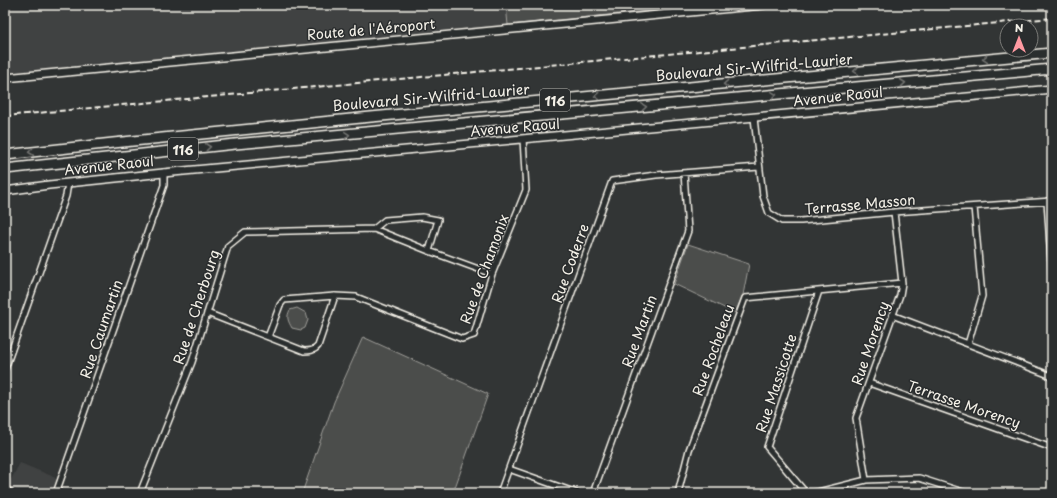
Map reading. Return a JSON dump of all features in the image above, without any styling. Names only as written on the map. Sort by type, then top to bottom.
[{"type":"highway","name":"Boulevard Sir-Wilfrid-Laurier","points":[[5,155],[371,116],[1052,53]]},
{"type":"highway","name":"116","points":[[5,169],[212,146],[1052,69]]},
{"type":"highway","points":[[5,175],[58,163]]},
{"type":"street","name":"Route de l'Aéroport","points":[[5,78],[763,5]]},
{"type":"street","name":"Avenue Raoul","points":[[5,191],[164,172],[1052,89]]},
{"type":"street","name":"Terrasse Masson","points":[[754,118],[762,196],[768,213],[782,221],[801,221],[894,212],[1050,201]]},
{"type":"street","name":"Rue de Chamonix","points":[[268,337],[280,305],[284,300],[335,296],[356,298],[462,339],[474,335],[492,274],[526,190],[523,139]]},
{"type":"street","name":"Rue Coderre","points":[[500,493],[612,181],[759,167]]},
{"type":"street","name":"Rue Caumartin","points":[[56,493],[164,185],[164,172]]},
{"type":"street","name":"Rue Martin","points":[[593,493],[688,231],[684,173]]},
{"type":"street","points":[[5,369],[66,196],[68,183]]},
{"type":"street","points":[[1050,201],[1052,277]]},
{"type":"street","points":[[968,344],[982,296],[974,207]]},
{"type":"street","name":"Rue Morency","points":[[866,480],[856,418],[900,295],[902,283],[894,212]]},
{"type":"street","name":"Rue de Cherbourg","points":[[374,229],[385,220],[422,217],[438,220],[428,251]]},
{"type":"street","name":"Rue de Cherbourg","points":[[140,493],[192,362],[228,246],[245,232],[374,229],[428,251],[492,274]]},
{"type":"street","name":"Rue Rocheleau","points":[[678,493],[689,450],[745,298],[902,283]]},
{"type":"street","name":"Rue Massicotte","points":[[806,493],[767,447],[819,291]]},
{"type":"street","points":[[207,313],[304,351],[316,349],[318,346],[335,296]]},
{"type":"street","points":[[892,316],[1052,376]]},
{"type":"street","name":"Terrasse Morency","points":[[869,383],[1052,448]]},
{"type":"street","points":[[509,469],[577,493]]},
{"type":"street","points":[[814,493],[866,480],[919,478],[966,493]]},
{"type":"street","points":[[5,490],[10,493]]},
{"type":"shaded area","points":[[5,5],[709,5],[411,35],[5,73]]},
{"type":"shaded area","points":[[506,5],[709,5],[508,25]]},
{"type":"shaded area","points":[[688,244],[749,264],[743,295],[735,313],[674,284]]},
{"type":"shaded area","points":[[297,308],[306,313],[308,320],[305,328],[301,330],[292,328],[288,319],[290,310]]},
{"type":"shaded area","points":[[363,337],[488,394],[453,493],[302,493],[334,402]]},
{"type":"shaded area","points":[[20,463],[54,477],[63,487],[78,493],[21,493],[8,485]]},
{"type":"railway","points":[[5,116],[1052,18]]}]
